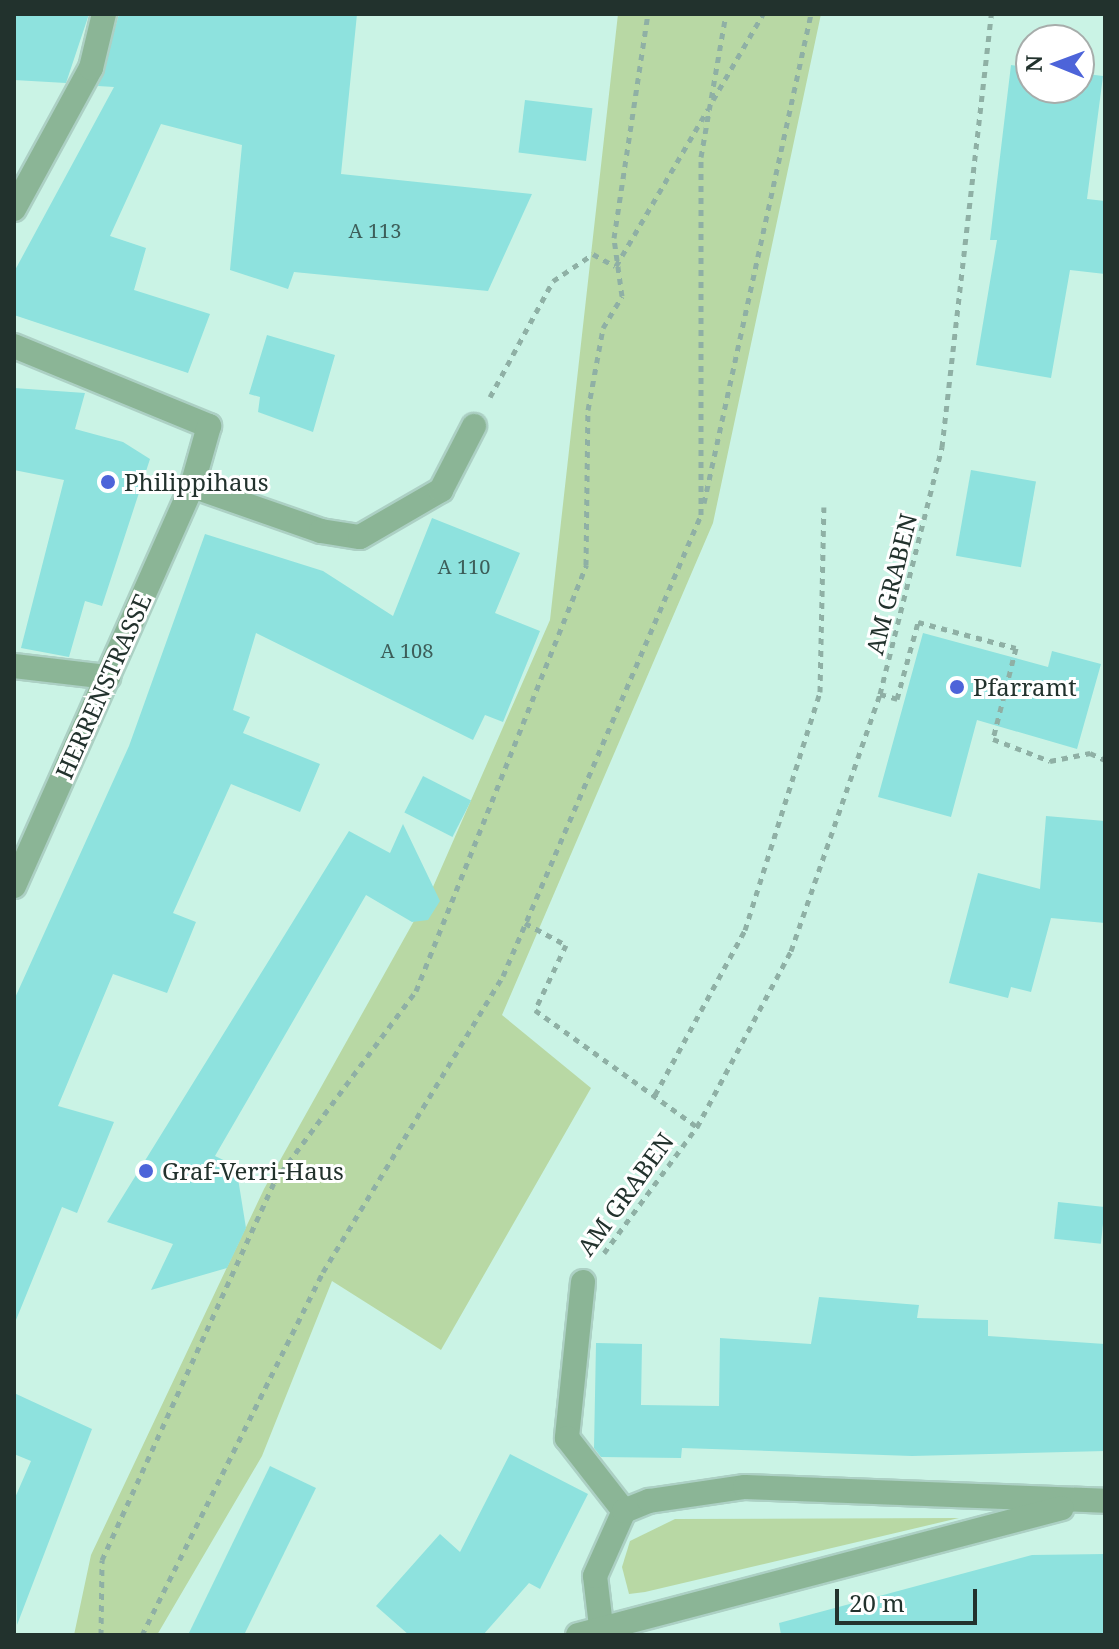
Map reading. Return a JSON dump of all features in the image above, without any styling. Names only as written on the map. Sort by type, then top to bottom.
[{"type":"street","points":[[14,209],[91,68],[104,14]]},
{"type":"street","name":"HERRENSTRASSE","points":[[14,346],[209,426],[192,486],[14,886]]},
{"type":"street","points":[[192,486],[321,531],[360,537],[441,490],[474,426]]},
{"type":"street","points":[[14,666],[108,677]]},
{"type":"street","points":[[583,1282],[567,1438],[624,1511]]},
{"type":"street","points":[[624,1511],[745,1487],[1096,1501]]},
{"type":"street","points":[[578,1635],[601,1626],[1096,1501]]},
{"type":"street","points":[[601,1626],[595,1576],[624,1511]]},
{"type":"path","points":[[101,1635],[109,1545],[274,1182],[416,991],[586,565],[588,410],[603,328],[622,296],[616,267],[648,14]]},
{"type":"path","points":[[701,515],[701,157],[726,14]]},
{"type":"path","points":[[616,267],[763,14]]},
{"type":"path","points":[[142,1635],[323,1272],[503,976],[701,515],[811,14]]},
{"type":"path","name":"AM GRABEN","points":[[583,1282],[697,1127],[791,951],[880,694],[942,447],[991,14]]},
{"type":"path","points":[[474,426],[553,281],[593,254],[616,267]]},
{"type":"path","name":"AM GRABEN","points":[[697,1127],[655,1095],[745,930],[820,692],[824,507]]},
{"type":"path","points":[[880,694],[897,699],[918,622],[1016,648],[993,739],[1050,761],[1090,753],[1105,760]]},
{"type":"path","points":[[525,923],[566,945],[535,1010],[655,1095]]},
{"type":"green space","points":[[618,14],[821,14],[713,523],[502,1015],[591,1088],[441,1350],[332,1281],[262,1456],[157,1635],[74,1635],[91,1555],[264,1189],[433,887],[550,620]]},
{"type":"green space","points":[[959,1518],[645,1592],[629,1594],[622,1567],[630,1541],[675,1519]]},
{"type":"building","points":[[14,14],[89,14],[66,83],[14,80]]},
{"type":"building","points":[[119,14],[357,14],[341,174],[532,194],[488,291],[294,272],[288,289],[230,270],[242,145],[161,124],[110,236],[146,248],[134,290],[210,314],[188,373],[14,315],[14,272],[114,87],[98,86]]},
{"type":"building","points":[[1011,65],[1015,66],[1015,104],[1095,104],[1095,75],[1103,76],[1087,199],[1105,201],[1105,274],[1070,270],[1051,378],[976,365],[997,240],[990,240]]},
{"type":"building","points":[[525,100],[592,108],[586,161],[519,153]]},
{"type":"building","points":[[267,335],[335,355],[313,432],[258,412],[260,397],[249,394]]},
{"type":"building","points":[[14,388],[85,393],[75,429],[123,442],[150,459],[102,606],[85,601],[69,657],[21,648],[64,480],[14,470]]},
{"type":"building","points":[[971,470],[1036,481],[1021,567],[956,556]]},
{"type":"building","points":[[432,518],[520,553],[495,613],[540,631],[503,722],[485,715],[473,740],[256,633],[233,710],[250,717],[243,733],[320,764],[300,812],[231,784],[173,913],[196,922],[167,993],[113,974],[58,1106],[114,1122],[77,1213],[62,1207],[14,1325],[14,1000],[129,746],[205,534],[323,571],[393,616]]},
{"type":"building","points":[[923,633],[1048,667],[1052,651],[1101,664],[1077,749],[977,720],[951,817],[878,797]]},
{"type":"building","points":[[423,776],[471,801],[453,837],[404,813]]},
{"type":"building","points":[[1046,816],[1105,821],[1105,923],[1051,918],[1031,992],[1011,987],[1008,998],[949,983],[978,873],[1040,889]]},
{"type":"building","points":[[403,824],[440,901],[428,920],[412,922],[366,895],[215,1156],[236,1166],[246,1228],[227,1268],[151,1290],[173,1244],[107,1222],[349,831],[390,853]]},
{"type":"building","points":[[1058,1202],[1105,1207],[1101,1244],[1054,1239]]},
{"type":"building","points":[[819,1297],[919,1305],[917,1318],[988,1320],[988,1336],[1105,1344],[1105,1451],[912,1456],[682,1448],[681,1458],[601,1457],[594,1448],[596,1343],[642,1344],[641,1405],[719,1406],[720,1338],[811,1344]]},
{"type":"building","points":[[14,1393],[92,1429],[17,1625],[14,1500],[31,1461],[14,1454]]},
{"type":"building","points":[[510,1454],[588,1494],[540,1589],[529,1583],[483,1635],[409,1635],[376,1606],[440,1534],[460,1552]]},
{"type":"building","points":[[270,1466],[316,1488],[244,1635],[188,1635]]},
{"type":"building","points":[[1105,1554],[1105,1635],[781,1635],[779,1623],[1032,1555]]},
{"type":"place","name":"Philippihaus","points":[[108,482]]},
{"type":"place","name":"Pfarramt","points":[[957,687]]},
{"type":"place","name":"Graf-Verri-Haus","points":[[146,1171]]}]
